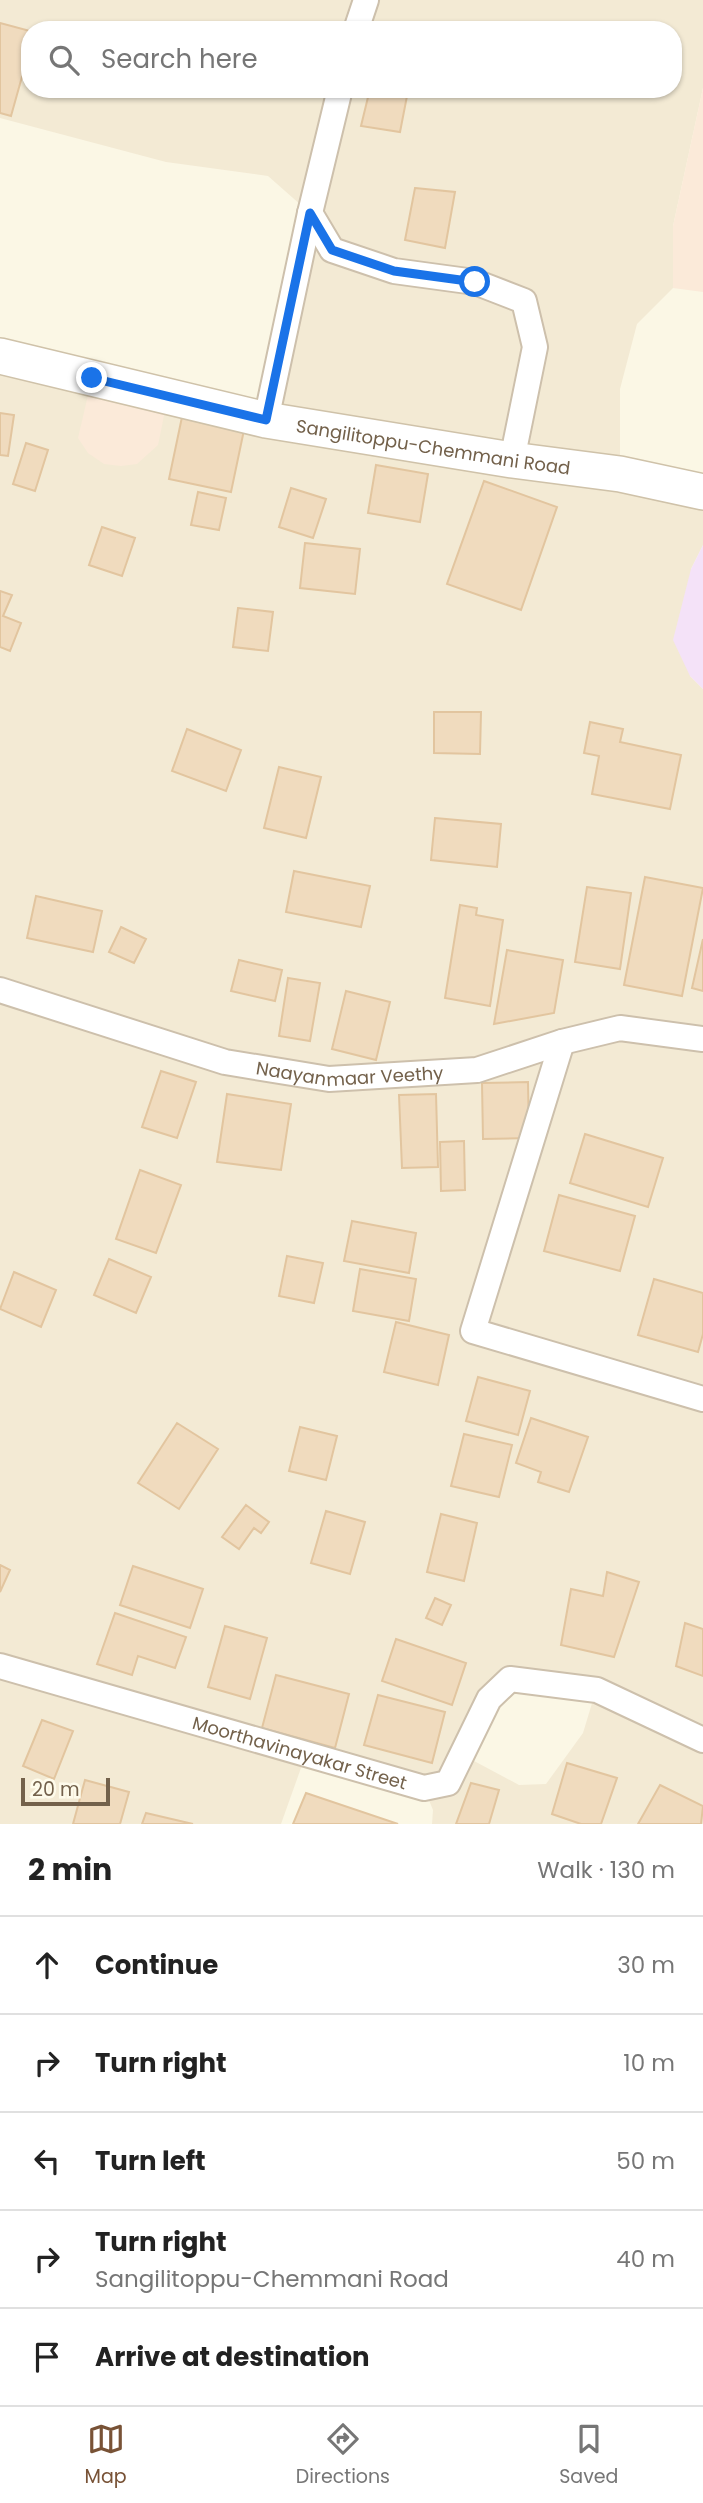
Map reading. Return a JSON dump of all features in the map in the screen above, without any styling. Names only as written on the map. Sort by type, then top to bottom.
[{"type":"main road","name":"Sangilitoppu-Chemmani Road","points":[[0,356],[266,420],[512,460],[620,474],[703,492]]},
{"type":"street","points":[[359,21],[366,0]]},
{"type":"street","points":[[266,420],[310,213],[338,98]]},
{"type":"street","points":[[310,213],[332,250],[394,271],[475,282],[524,300],[535,348],[512,460]]},
{"type":"street","name":"Naayanmaar Veethy","points":[[0,990],[225,1062],[329,1079],[477,1070],[562,1042],[620,1027],[703,1039]]},
{"type":"street","points":[[562,1042],[473,1331],[703,1399]]},
{"type":"street","name":"Moorthavinayakar Street","points":[[0,1666],[424,1788],[448,1783],[489,1699],[510,1679],[597,1690],[703,1740]]},
{"type":"shaded area","points":[[0,0],[703,0],[703,88],[673,226],[673,288],[637,324],[620,389],[620,474],[703,492],[703,545],[691,569],[690,676],[703,689],[703,1824],[432,1824],[433,1810],[424,1788],[306,1754],[281,1824],[0,1824],[0,356],[266,420],[310,213],[268,176],[166,162],[0,118]],"holes":[[[539,1681],[596,1690],[583,1733],[546,1784],[519,1785],[461,1754],[489,1699]]]},
{"type":"shaded area","points":[[703,88],[703,292],[673,288],[673,226]]},
{"type":"shaded area","points":[[92,378],[168,396],[158,445],[137,464],[104,464],[88,453],[78,438]]},
{"type":"shaded area","points":[[703,545],[703,689],[690,676],[673,640],[691,569]]},
{"type":"building","points":[[0,23],[21,29],[21,80],[11,116],[0,113]]},
{"type":"building","points":[[368,98],[407,98],[400,132],[361,126]]},
{"type":"building","points":[[415,188],[455,192],[445,248],[405,240]]},
{"type":"building","points":[[0,413],[14,415],[8,456],[0,455]]},
{"type":"building","points":[[182,417],[244,430],[231,492],[169,479]]},
{"type":"building","points":[[26,443],[48,450],[35,491],[13,484]]},
{"type":"building","points":[[376,465],[428,474],[420,522],[368,513]]},
{"type":"building","points":[[484,481],[557,507],[521,610],[447,584]]},
{"type":"building","points":[[291,488],[326,499],[313,538],[279,527]]},
{"type":"building","points":[[198,492],[226,498],[219,530],[191,525]]},
{"type":"building","points":[[102,527],[135,538],[122,576],[89,565]]},
{"type":"building","points":[[305,543],[360,549],[355,594],[300,588]]},
{"type":"building","points":[[0,591],[12,595],[3,616],[21,623],[10,651],[0,647]]},
{"type":"building","points":[[238,608],[273,612],[268,651],[233,647]]},
{"type":"building","points":[[434,712],[481,712],[480,754],[434,753]]},
{"type":"building","points":[[590,722],[623,729],[620,742],[681,755],[670,809],[592,794],[599,756],[584,753]]},
{"type":"building","points":[[187,729],[241,750],[226,791],[172,771]]},
{"type":"building","points":[[279,767],[321,777],[306,838],[264,828]]},
{"type":"building","points":[[435,818],[501,824],[497,867],[431,860]]},
{"type":"building","points":[[294,871],[370,886],[361,927],[286,912]]},
{"type":"building","points":[[645,877],[703,888],[682,996],[624,985]]},
{"type":"building","points":[[587,887],[631,893],[620,969],[575,962]]},
{"type":"building","points":[[36,896],[102,911],[93,952],[27,938]]},
{"type":"building","points":[[460,905],[477,908],[476,915],[503,920],[490,1006],[445,998]]},
{"type":"building","points":[[121,927],[146,939],[134,963],[109,952]]},
{"type":"building","points":[[703,939],[703,991],[692,988]]},
{"type":"building","points":[[507,950],[563,960],[554,1013],[494,1024]]},
{"type":"building","points":[[239,960],[282,970],[275,1001],[231,991]]},
{"type":"building","points":[[288,978],[320,983],[310,1041],[279,1036]]},
{"type":"building","points":[[346,991],[390,1002],[376,1060],[332,1049]]},
{"type":"building","points":[[161,1071],[196,1082],[177,1138],[142,1127]]},
{"type":"building","points":[[528,1082],[529,1138],[483,1139],[482,1083]]},
{"type":"building","points":[[227,1094],[291,1104],[281,1170],[217,1162]]},
{"type":"building","points":[[436,1094],[438,1167],[402,1168],[399,1095]]},
{"type":"building","points":[[585,1134],[663,1158],[648,1207],[570,1183]]},
{"type":"building","points":[[464,1141],[465,1190],[441,1191],[440,1142]]},
{"type":"building","points":[[140,1170],[181,1185],[156,1253],[116,1239]]},
{"type":"building","points":[[559,1195],[635,1216],[620,1271],[544,1251]]},
{"type":"building","points":[[352,1221],[416,1233],[409,1273],[344,1261]]},
{"type":"building","points":[[287,1256],[323,1263],[314,1303],[279,1296]]},
{"type":"building","points":[[109,1259],[151,1277],[136,1313],[94,1295]]},
{"type":"building","points":[[360,1269],[416,1279],[409,1321],[353,1311]]},
{"type":"building","points":[[14,1272],[56,1290],[41,1327],[0,1309]]},
{"type":"building","points":[[654,1279],[703,1293],[703,1334],[698,1352],[638,1335]]},
{"type":"building","points":[[396,1322],[449,1335],[438,1385],[384,1372]]},
{"type":"building","points":[[478,1377],[530,1391],[518,1435],[466,1421]]},
{"type":"building","points":[[531,1418],[588,1437],[569,1492],[538,1482],[541,1472],[516,1463]]},
{"type":"building","points":[[177,1423],[218,1449],[179,1509],[138,1483]]},
{"type":"building","points":[[300,1427],[337,1436],[326,1480],[289,1471]]},
{"type":"building","points":[[464,1434],[512,1445],[499,1497],[451,1486]]},
{"type":"building","points":[[246,1505],[269,1522],[261,1533],[254,1528],[239,1549],[222,1537]]},
{"type":"building","points":[[326,1511],[365,1522],[350,1574],[311,1563]]},
{"type":"building","points":[[441,1514],[477,1523],[464,1581],[427,1572]]},
{"type":"building","points":[[0,1565],[10,1570],[0,1592]]},
{"type":"building","points":[[133,1566],[203,1589],[190,1628],[120,1605]]},
{"type":"building","points":[[607,1572],[639,1582],[614,1657],[561,1645],[571,1589],[603,1596]]},
{"type":"building","points":[[435,1598],[451,1605],[442,1625],[426,1618]]},
{"type":"building","points":[[115,1613],[186,1637],[175,1668],[138,1656],[132,1675],[97,1664]]},
{"type":"building","points":[[685,1623],[703,1629],[703,1676],[676,1666]]},
{"type":"building","points":[[225,1626],[267,1638],[250,1699],[208,1687]]},
{"type":"building","points":[[396,1639],[466,1663],[452,1705],[382,1681]]},
{"type":"building","points":[[276,1675],[349,1694],[335,1748],[262,1728]]},
{"type":"building","points":[[378,1695],[445,1712],[432,1763],[364,1745]]},
{"type":"building","points":[[42,1720],[73,1731],[54,1779],[23,1766]]},
{"type":"building","points":[[567,1763],[617,1778],[601,1824],[581,1824],[552,1814]]},
{"type":"building","points":[[85,1780],[129,1792],[120,1824],[73,1824]]},
{"type":"building","points":[[471,1783],[499,1790],[489,1824],[456,1824]]},
{"type":"building","points":[[660,1785],[703,1806],[701,1824],[638,1824]]},
{"type":"building","points":[[306,1793],[398,1824],[293,1824]]},
{"type":"building","points":[[146,1813],[193,1824],[142,1824]]},
{"type":"route","points":[[92,378],[266,420],[310,213],[332,250],[394,271],[475,282]]}]
